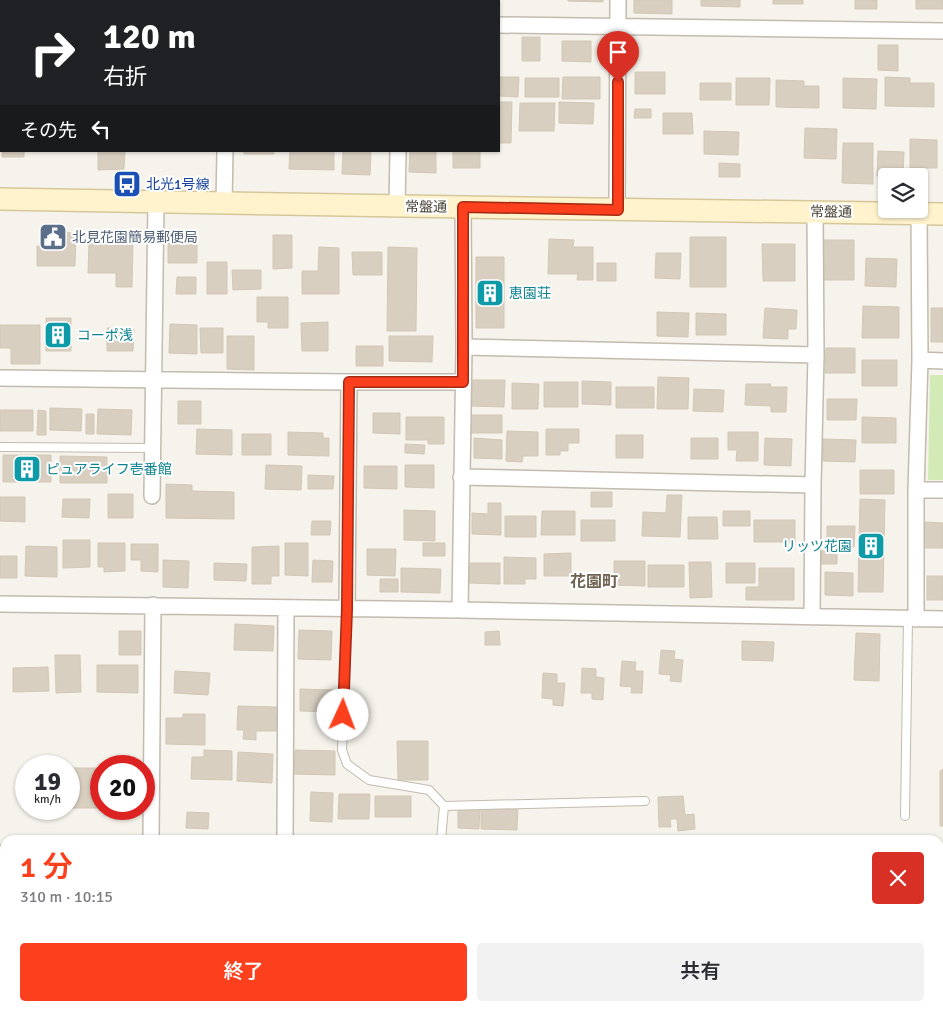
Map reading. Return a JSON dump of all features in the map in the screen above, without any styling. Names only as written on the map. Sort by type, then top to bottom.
[{"type":"main road","name":"常盤通","points":[[0,199],[878,213]]},
{"type":"main road","name":"常盤通","points":[[928,214],[943,214]]},
{"type":"street","points":[[618,0],[618,210]]},
{"type":"street","points":[[500,25],[943,31]]},
{"type":"street","points":[[224,203],[225,152]]},
{"type":"street","points":[[397,206],[398,152]]},
{"type":"street","points":[[152,496],[156,201]]},
{"type":"street","points":[[460,610],[464,346],[463,207]]},
{"type":"street","points":[[812,617],[816,355],[815,212]]},
{"type":"street","points":[[912,619],[920,360],[919,218]]},
{"type":"street","points":[[464,346],[816,355]]},
{"type":"street","points":[[920,360],[943,360]]},
{"type":"street","points":[[0,378],[154,381],[463,382]]},
{"type":"street","points":[[347,609],[349,382]]},
{"type":"street","points":[[461,477],[813,485]]},
{"type":"street","points":[[916,490],[943,490]]},
{"type":"street","points":[[0,604],[943,619]]},
{"type":"street","points":[[151,835],[153,605]]},
{"type":"street","points":[[285,835],[286,608]]},
{"type":"lane","points":[[0,447],[152,448]]},
{"type":"lane","points":[[347,609],[342,750],[347,764],[369,780],[429,790],[444,806],[441,835]]},
{"type":"lane","points":[[905,816],[912,619]]},
{"type":"lane","points":[[444,806],[644,800]]},
{"type":"green space","points":[[930,375],[943,375],[943,480],[928,480]]},
{"type":"building","points":[[603,0],[603,2],[568,1]]},
{"type":"building","points":[[634,0],[672,0],[672,14],[634,13]]},
{"type":"building","points":[[701,0],[740,0],[740,7],[701,6]]},
{"type":"building","points":[[773,0],[803,0],[803,4],[773,4]]},
{"type":"building","points":[[855,0],[877,0],[877,9],[855,9]]},
{"type":"building","points":[[916,0],[943,0],[943,9],[916,9]]},
{"type":"building","points":[[522,37],[540,37],[540,61],[522,61]]},
{"type":"building","points":[[562,41],[591,41],[591,62],[562,61]]},
{"type":"building","points":[[878,45],[898,45],[898,71],[878,70]]},
{"type":"building","points":[[635,72],[665,72],[665,94],[635,94]]},
{"type":"building","points":[[500,77],[519,77],[518,97],[500,96]]},
{"type":"building","points":[[563,77],[600,77],[600,99],[562,99]]},
{"type":"building","points":[[885,77],[910,78],[910,83],[934,83],[934,107],[885,106]]},
{"type":"building","points":[[525,78],[559,78],[559,97],[525,97]]},
{"type":"building","points":[[736,78],[770,78],[769,105],[736,105]]},
{"type":"building","points":[[843,78],[877,79],[876,109],[843,108]]},
{"type":"building","points":[[776,80],[804,81],[804,86],[819,86],[819,108],[776,107]]},
{"type":"building","points":[[700,83],[731,83],[731,100],[700,100]]},
{"type":"building","points":[[500,102],[512,102],[511,143],[500,143]]},
{"type":"building","points":[[559,102],[594,103],[593,124],[559,123]]},
{"type":"building","points":[[520,103],[555,103],[554,131],[519,131]]},
{"type":"building","points":[[635,109],[651,109],[651,118],[634,118]]},
{"type":"building","points":[[663,113],[692,113],[693,134],[663,134]]},
{"type":"building","points":[[805,128],[837,129],[836,159],[804,158]]},
{"type":"building","points":[[704,131],[739,132],[738,155],[704,154]]},
{"type":"building","points":[[910,139],[937,140],[937,168],[910,168]]},
{"type":"building","points":[[843,143],[873,143],[873,184],[842,183]]},
{"type":"building","points":[[878,151],[904,152],[903,168],[878,168],[877,176]]},
{"type":"building","points":[[2,152],[24,152],[24,157],[2,157]]},
{"type":"building","points":[[98,152],[125,152],[124,169],[98,170]]},
{"type":"building","points":[[244,152],[274,152],[274,154],[244,154]]},
{"type":"building","points":[[290,152],[334,152],[334,170],[289,169]]},
{"type":"building","points":[[343,152],[371,152],[370,175],[342,174]]},
{"type":"building","points":[[410,152],[436,152],[436,173],[409,172]]},
{"type":"building","points":[[453,152],[480,152],[480,168],[453,168]]},
{"type":"building","points":[[719,163],[740,164],[740,177],[719,177]]},
{"type":"building","points":[[168,230],[197,231],[197,263],[168,263]]},
{"type":"building","points":[[46,232],[76,233],[75,266],[37,266],[37,246],[45,246]]},
{"type":"building","points":[[273,235],[292,235],[292,268],[273,269]]},
{"type":"building","points":[[690,237],[726,237],[726,287],[690,287]]},
{"type":"building","points":[[549,239],[574,240],[573,247],[593,247],[593,280],[577,280],[578,274],[548,274]]},
{"type":"building","points":[[822,240],[854,240],[854,280],[822,280]]},
{"type":"building","points":[[89,241],[133,241],[132,287],[116,287],[116,273],[88,273]]},
{"type":"building","points":[[762,244],[795,244],[795,281],[763,281]]},
{"type":"building","points":[[319,247],[339,248],[339,294],[302,294],[302,271],[318,271]]},
{"type":"building","points":[[388,247],[417,248],[416,331],[387,331]]},
{"type":"building","points":[[352,252],[382,252],[382,275],[353,275]]},
{"type":"building","points":[[656,253],[681,253],[680,279],[655,278]]},
{"type":"building","name":"恵園荘","points":[[476,257],[504,257],[504,328],[476,328]]},
{"type":"building","points":[[866,258],[897,259],[896,287],[865,286]]},
{"type":"building","points":[[207,262],[227,262],[227,294],[207,294]]},
{"type":"building","points":[[597,263],[616,263],[616,281],[597,281]]},
{"type":"building","points":[[232,270],[261,270],[261,289],[233,290]]},
{"type":"building","points":[[177,277],[196,277],[196,294],[176,294]]},
{"type":"building","points":[[257,297],[288,297],[288,328],[268,328],[268,322],[257,322]]},
{"type":"building","points":[[863,306],[899,307],[899,338],[862,338]]},
{"type":"building","points":[[765,308],[797,310],[796,329],[788,329],[788,339],[763,338]]},
{"type":"building","points":[[931,308],[943,308],[943,342],[931,342]]},
{"type":"building","points":[[657,312],[689,313],[688,337],[657,336]]},
{"type":"building","points":[[696,313],[726,314],[726,335],[696,335]]},
{"type":"building","name":"コーポ浅","points":[[46,318],[71,318],[71,351],[46,351]]},
{"type":"building","points":[[328,322],[328,351],[302,351],[301,323]]},
{"type":"building","points":[[170,324],[197,325],[197,354],[169,353]]},
{"type":"building","points":[[0,325],[40,325],[40,364],[11,364],[11,348],[0,348]]},
{"type":"building","points":[[107,328],[134,329],[133,351],[107,351]]},
{"type":"building","points":[[200,328],[223,328],[223,353],[201,353]]},
{"type":"building","points":[[227,336],[254,336],[254,370],[227,369]]},
{"type":"building","points":[[389,336],[433,336],[432,362],[389,361]]},
{"type":"building","points":[[356,346],[383,346],[383,366],[356,366]]},
{"type":"building","points":[[826,348],[855,348],[855,373],[825,373]]},
{"type":"building","points":[[862,360],[897,360],[897,386],[862,386]]},
{"type":"building","points":[[658,377],[689,378],[688,409],[657,409]]},
{"type":"building","points":[[471,380],[505,380],[504,407],[470,406]]},
{"type":"building","points":[[582,381],[611,382],[611,405],[582,404]]},
{"type":"building","points":[[544,382],[578,382],[578,407],[544,407]]},
{"type":"building","points":[[512,383],[539,384],[538,409],[512,409]]},
{"type":"building","points":[[746,384],[771,384],[770,387],[787,387],[786,412],[771,412],[771,406],[745,405]]},
{"type":"building","points":[[616,387],[654,387],[654,408],[616,408]]},
{"type":"building","points":[[694,389],[724,390],[723,412],[693,411]]},
{"type":"building","points":[[827,399],[857,399],[856,420],[827,420]]},
{"type":"building","points":[[178,401],[201,401],[201,424],[178,424]]},
{"type":"building","points":[[50,408],[82,409],[81,431],[50,430]]},
{"type":"building","points":[[98,409],[132,410],[131,435],[97,434]]},
{"type":"building","points":[[0,410],[33,410],[33,431],[0,431]]},
{"type":"building","points":[[38,410],[46,411],[46,435],[37,435]]},
{"type":"building","points":[[373,413],[400,413],[400,434],[373,433]]},
{"type":"building","points":[[86,414],[94,414],[94,434],[86,434]]},
{"type":"building","points":[[470,415],[502,415],[502,433],[469,433]]},
{"type":"building","points":[[406,417],[444,417],[444,444],[428,444],[428,440],[406,440]]},
{"type":"building","points":[[862,417],[896,418],[896,443],[862,443]]},
{"type":"building","points":[[197,429],[232,430],[232,455],[196,454]]},
{"type":"building","points":[[546,429],[579,429],[579,443],[568,443],[568,451],[560,451],[560,455],[546,455]]},
{"type":"building","points":[[507,431],[538,432],[538,456],[523,456],[522,462],[506,461]]},
{"type":"building","points":[[288,432],[323,433],[323,438],[329,438],[329,456],[288,455]]},
{"type":"building","points":[[728,432],[758,432],[758,461],[736,461],[737,450],[728,450]]},
{"type":"building","points":[[242,434],[271,434],[271,455],[242,455]]},
{"type":"building","points":[[616,435],[643,435],[643,458],[616,458]]},
{"type":"building","points":[[474,438],[502,440],[502,459],[474,458]]},
{"type":"building","points":[[691,438],[718,438],[718,459],[691,459]]},
{"type":"building","points":[[765,438],[792,439],[791,466],[764,465]]},
{"type":"building","points":[[823,439],[856,440],[855,462],[823,461]]},
{"type":"building","points":[[405,444],[425,445],[424,454],[405,453]]},
{"type":"building","name":"ピュアライフ壱番館","points":[[3,455],[51,455],[51,482],[3,482]]},
{"type":"building","points":[[60,456],[107,457],[107,483],[60,483]]},
{"type":"building","points":[[266,465],[302,466],[301,490],[265,489]]},
{"type":"building","points":[[405,465],[434,465],[434,488],[405,487]]},
{"type":"building","points":[[364,466],[397,466],[397,489],[364,488]]},
{"type":"building","points":[[860,470],[894,470],[894,494],[860,494]]},
{"type":"building","points":[[308,475],[334,476],[333,489],[308,489]]},
{"type":"building","points":[[166,484],[192,485],[192,491],[234,492],[234,519],[166,518]]},
{"type":"building","points":[[591,492],[612,492],[612,507],[591,507]]},
{"type":"building","points":[[108,494],[133,494],[133,518],[108,518]]},
{"type":"building","points":[[667,495],[682,495],[680,537],[642,536],[643,512],[666,513]]},
{"type":"building","points":[[0,497],[25,497],[25,522],[0,521]]},
{"type":"building","points":[[63,499],[90,499],[89,518],[62,517]]},
{"type":"building","name":"リッツ花園","points":[[860,499],[885,500],[883,592],[858,592]]},
{"type":"building","points":[[488,503],[501,503],[501,535],[472,534],[472,513],[488,514]]},
{"type":"building","points":[[404,510],[435,511],[435,541],[404,540]]},
{"type":"building","points":[[542,511],[575,511],[575,535],[541,535]]},
{"type":"building","points":[[723,511],[750,511],[750,526],[723,526]]},
{"type":"building","points":[[505,516],[536,516],[536,537],[505,537]]},
{"type":"building","points":[[688,517],[717,517],[718,539],[688,539]]},
{"type":"building","points":[[581,520],[615,520],[615,541],[581,541]]},
{"type":"building","points":[[754,520],[795,520],[795,542],[754,542]]},
{"type":"building","points":[[312,521],[331,521],[330,535],[311,535]]},
{"type":"building","points":[[924,522],[943,523],[943,548],[923,548]]},
{"type":"building","points":[[827,526],[855,526],[854,547],[827,546]]},
{"type":"building","points":[[63,540],[90,540],[90,567],[63,568]]},
{"type":"building","points":[[98,543],[125,543],[125,571],[104,572],[104,567],[98,567]]},
{"type":"building","points":[[285,543],[308,543],[308,576],[285,575]]},
{"type":"building","points":[[423,543],[445,543],[445,556],[423,556]]},
{"type":"building","points":[[131,544],[158,544],[158,572],[141,571],[141,560],[131,560]]},
{"type":"building","points":[[26,546],[57,547],[57,577],[25,576]]},
{"type":"building","points":[[279,546],[279,576],[271,576],[271,584],[252,584],[252,547]]},
{"type":"building","points":[[367,549],[396,549],[395,576],[367,575]]},
{"type":"building","points":[[822,551],[837,551],[837,564],[821,564]]},
{"type":"building","points":[[571,553],[571,576],[544,576],[544,554]]},
{"type":"building","points":[[0,556],[17,556],[17,578],[0,578]]},
{"type":"building","points":[[504,557],[536,558],[536,579],[525,579],[525,584],[504,584]]},
{"type":"building","points":[[163,560],[189,561],[188,588],[163,587]]},
{"type":"building","points":[[313,560],[333,561],[332,582],[312,582]]},
{"type":"building","points":[[614,561],[645,561],[645,586],[614,585]]},
{"type":"building","points":[[689,562],[711,562],[712,597],[690,598]]},
{"type":"building","points":[[214,563],[247,564],[246,581],[214,580]]},
{"type":"building","points":[[469,563],[500,563],[500,584],[469,583]]},
{"type":"building","points":[[726,563],[755,563],[755,583],[726,583]]},
{"type":"building","points":[[648,565],[684,565],[684,587],[648,587]]},
{"type":"building","points":[[401,568],[441,569],[440,593],[401,592]]},
{"type":"building","points":[[759,568],[794,568],[794,600],[746,600],[746,587],[759,587]]},
{"type":"building","points":[[825,572],[853,573],[853,596],[825,595]]},
{"type":"building","points":[[927,576],[943,576],[943,600],[927,600]]},
{"type":"building","points":[[380,579],[398,579],[398,592],[380,592]]},
{"type":"building","points":[[235,624],[274,626],[273,651],[234,650]]},
{"type":"building","points":[[299,630],[332,631],[331,660],[298,659]]},
{"type":"building","points":[[119,631],[141,631],[141,655],[119,655]]},
{"type":"building","points":[[499,631],[500,645],[485,645],[485,632]]},
{"type":"building","points":[[856,633],[880,634],[879,681],[854,680]]},
{"type":"building","points":[[742,641],[774,642],[773,661],[742,660]]},
{"type":"building","points":[[661,650],[675,651],[674,659],[683,660],[681,682],[670,681],[671,675],[659,674]]},
{"type":"building","points":[[55,655],[80,655],[81,692],[56,693]]},
{"type":"building","points":[[622,661],[636,662],[635,671],[643,671],[642,693],[631,693],[632,687],[620,686]]},
{"type":"building","points":[[97,665],[138,665],[138,693],[97,692]]},
{"type":"building","points":[[48,667],[49,691],[13,692],[13,668]]},
{"type":"building","points":[[582,668],[596,669],[596,677],[604,678],[603,700],[592,699],[592,693],[581,693]]},
{"type":"building","points":[[175,671],[210,673],[208,695],[174,693]]},
{"type":"building","points":[[543,673],[557,674],[557,683],[565,683],[563,706],[553,705],[553,699],[542,698]]},
{"type":"building","points":[[300,689],[333,690],[332,712],[300,711]]},
{"type":"building","points":[[238,706],[277,707],[276,731],[256,731],[256,740],[243,739],[244,730],[237,730]]},
{"type":"building","points":[[183,714],[205,714],[205,745],[166,744],[166,718],[183,718]]},
{"type":"building","points":[[397,741],[428,741],[428,780],[398,780]]},
{"type":"building","points":[[204,750],[232,751],[232,780],[191,779],[192,757],[204,757]]},
{"type":"building","points":[[295,750],[335,751],[335,775],[294,774]]},
{"type":"building","points":[[238,752],[273,754],[272,783],[237,781]]},
{"type":"building","points":[[80,768],[90,768],[90,808],[80,808]]},
{"type":"building","points":[[943,769],[943,826],[940,826],[940,771]]},
{"type":"building","points":[[311,792],[333,793],[332,822],[310,821]]},
{"type":"building","points":[[339,794],[370,794],[369,819],[338,819]]},
{"type":"building","points":[[375,796],[411,796],[411,817],[375,817]]},
{"type":"building","points":[[683,796],[685,815],[694,814],[695,829],[678,831],[677,819],[670,819],[671,827],[659,827],[658,797]]},
{"type":"building","points":[[481,802],[518,803],[517,830],[481,829]]},
{"type":"building","points":[[458,803],[480,803],[479,829],[458,828]]},
{"type":"building","points":[[187,812],[209,813],[208,829],[186,828]]},
{"type":"place","name":"北光1号線","points":[[127,184]]},
{"type":"place","name":"北見花園簡易郵便局","points":[[53,237]]},
{"type":"place","name":"恵園荘","points":[[490,293]]},
{"type":"place","name":"コーポ浅","points":[[58,335]]},
{"type":"place","name":"ピュアライフ壱番館","points":[[27,469]]},
{"type":"place","name":"リッツ花園","points":[[871,546]]},
{"type":"district","name":"花園町","points":[[594,582]]},
{"type":"route","points":[[343,715],[347,609],[349,382],[463,382],[463,207],[618,210],[618,82]]}]
